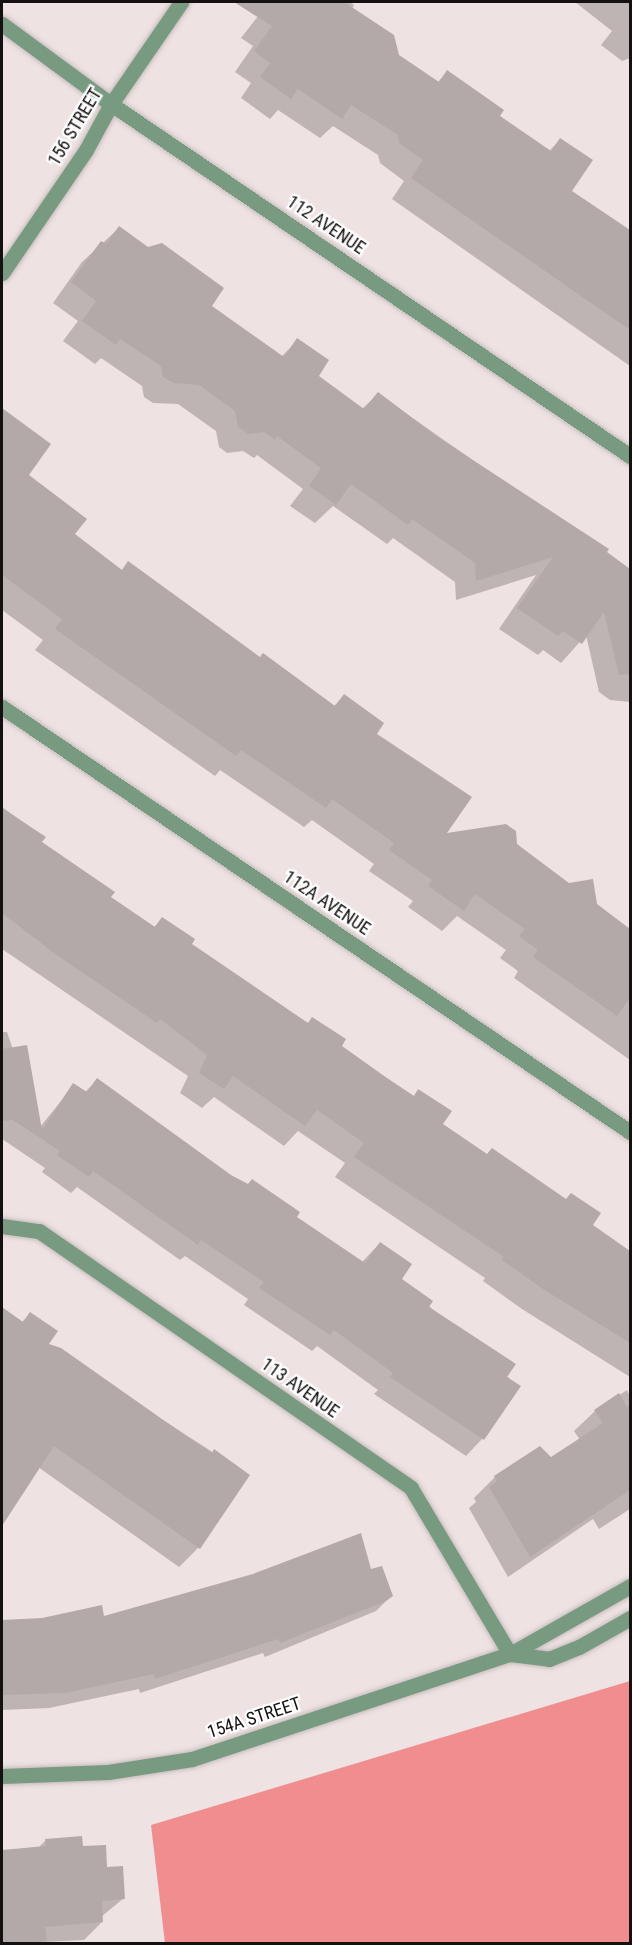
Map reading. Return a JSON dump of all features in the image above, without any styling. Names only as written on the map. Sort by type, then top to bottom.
[{"type":"street","name":"156 STREET","points":[[2,273],[86,150],[111,104],[181,2]]},
{"type":"street","name":"112 AVENUE","points":[[2,24],[111,104],[630,456]]},
{"type":"street","name":"112A AVENUE","points":[[2,707],[630,1132]]},
{"type":"street","name":"113 AVENUE","points":[[2,1226],[39,1231],[411,1488],[510,1654]]},
{"type":"street","name":"154A STREET","points":[[2,1776],[29,1778],[108,1772],[192,1759],[510,1654],[630,1586]]},
{"type":"street","name":"154A STREET","points":[[510,1654],[549,1659],[579,1647],[630,1618]]},
{"type":"shaded area","points":[[630,1681],[630,1943],[165,1943],[151,1825]]},
{"type":"building","points":[[234,2],[344,2],[394,35],[399,55],[439,82],[447,70],[504,110],[500,116],[551,151],[560,138],[593,160],[572,191],[630,230],[630,330],[411,178],[423,160],[399,143],[398,135],[351,105],[342,119],[298,89],[291,99],[260,77],[270,63],[254,51],[272,26]]},
{"type":"building","points":[[119,226],[148,247],[162,243],[224,288],[212,306],[284,357],[297,338],[329,360],[319,376],[364,409],[378,392],[439,438],[609,549],[607,552],[630,569],[630,674],[619,675],[604,612],[582,644],[563,631],[558,636],[517,608],[553,557],[476,581],[475,563],[412,519],[408,525],[351,484],[336,505],[309,486],[321,468],[277,436],[275,440],[264,432],[248,434],[238,427],[235,411],[199,385],[174,383],[163,377],[161,366],[120,339],[116,345],[82,321],[96,301],[71,282],[101,241],[106,244]]},
{"type":"building","points":[[2,408],[51,444],[29,475],[87,519],[75,534],[122,570],[128,561],[260,657],[263,653],[335,706],[344,694],[384,723],[377,734],[472,797],[447,833],[506,824],[516,831],[517,844],[569,883],[593,879],[597,904],[630,929],[630,998],[617,1016],[533,957],[538,950],[519,936],[525,929],[475,894],[464,911],[428,886],[432,880],[389,850],[394,843],[332,799],[326,808],[241,750],[236,756],[55,629],[62,619],[2,575]]},
{"type":"building","points":[[2,808],[46,837],[42,842],[115,892],[111,897],[155,927],[162,917],[195,939],[192,944],[308,1023],[312,1017],[346,1039],[342,1046],[387,1078],[414,1096],[418,1089],[452,1111],[443,1124],[487,1154],[492,1148],[566,1199],[571,1193],[601,1213],[593,1225],[630,1251],[630,1343],[543,1289],[502,1260],[504,1257],[354,1157],[364,1143],[317,1110],[305,1126],[233,1076],[224,1089],[199,1073],[207,1055],[160,1019],[157,1023],[58,956],[2,913]]},
{"type":"building","points":[[27,1045],[42,1130],[73,1083],[87,1092],[97,1078],[231,1175],[248,1184],[252,1179],[300,1212],[297,1217],[365,1263],[380,1242],[412,1264],[402,1279],[433,1301],[429,1307],[516,1364],[507,1377],[521,1386],[484,1440],[390,1377],[393,1373],[334,1330],[330,1335],[259,1288],[264,1282],[201,1240],[198,1245],[93,1171],[89,1177],[57,1155],[60,1151],[13,1120],[2,1121],[2,1049]]},
{"type":"building","points":[[2,1307],[23,1322],[30,1312],[58,1331],[49,1344],[61,1348],[189,1438],[212,1453],[214,1449],[250,1475],[200,1549],[54,1446],[2,1526]]},
{"type":"building","points":[[619,1393],[627,1407],[630,1404],[630,1490],[530,1557],[489,1487],[497,1481],[494,1476],[540,1446],[551,1457],[603,1423],[594,1410]]},
{"type":"building","points":[[361,1533],[371,1569],[382,1566],[393,1596],[386,1601],[280,1643],[278,1639],[155,1679],[154,1674],[65,1693],[2,1695],[2,1620],[42,1618],[102,1605],[104,1616],[253,1574]]},
{"type":"building","points":[[82,1836],[83,1846],[106,1845],[107,1867],[123,1866],[125,1899],[102,1901],[103,1922],[45,1927],[47,1941],[2,1944],[2,1850],[46,1846],[45,1839]]}]
